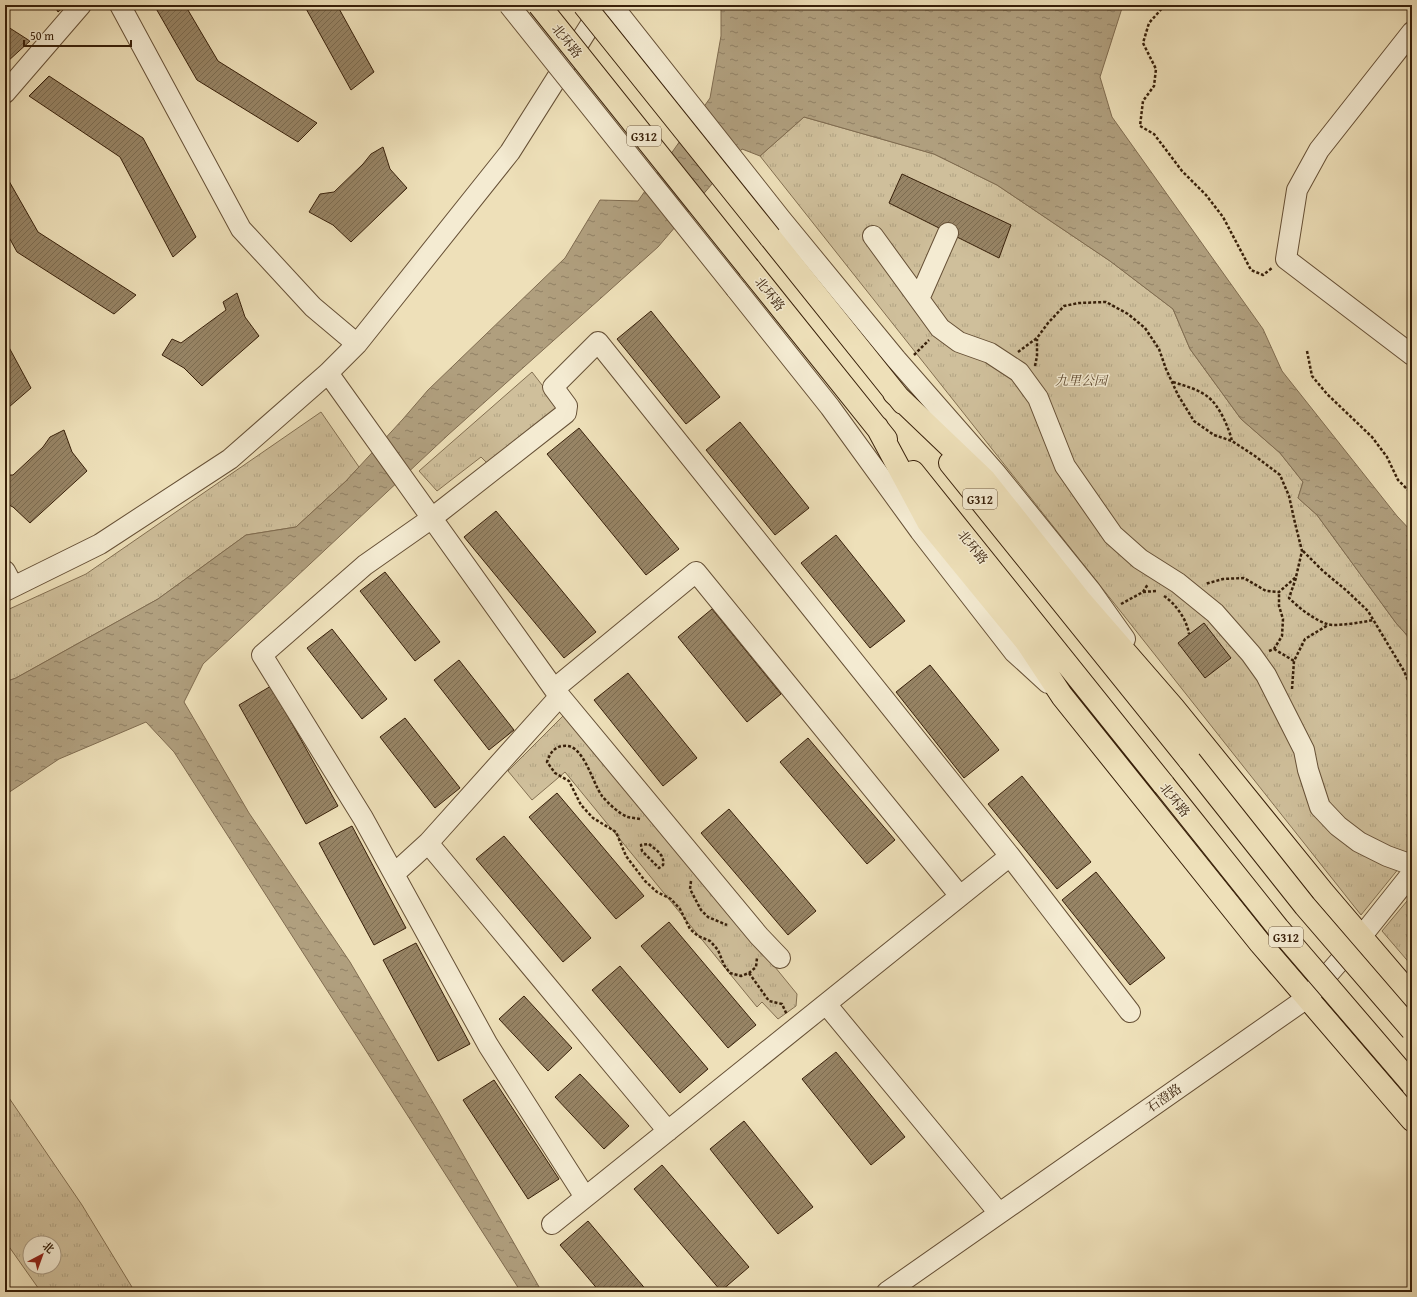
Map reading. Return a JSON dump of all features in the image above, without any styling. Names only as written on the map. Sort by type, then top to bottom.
[{"type":"highway","name":"北环路","points":[[539,5],[1278,928],[1412,1084]]},
{"type":"highway","name":"G312","points":[[584,5],[1305,906],[1412,1030]]},
{"type":"highway","points":[[894,393],[985,480],[1081,601],[1173,707],[1323,892],[1412,996]]},
{"type":"highway","points":[[877,427],[928,522],[1027,643],[1062,696],[1255,937],[1412,1120]]},
{"type":"street","points":[[5,93],[81,5]]},
{"type":"street","points":[[120,5],[241,229],[313,307],[357,344]]},
{"type":"street","name":"北环路","points":[[509,5],[830,407],[920,531],[1014,652],[1062,696]]},
{"type":"street","points":[[8,583],[100,544],[230,459],[328,373],[357,344],[510,152],[603,5]]},
{"type":"street","points":[[612,5],[781,219],[904,367],[1000,478],[1091,591],[1173,707]]},
{"type":"street","points":[[1412,32],[1319,150],[1297,190],[1286,259],[1412,355]]},
{"type":"street","points":[[919,299],[948,233]]},
{"type":"street","points":[[873,236],[940,328],[959,342],[990,353],[1019,372],[1038,398],[1065,466],[1113,534],[1140,559],[1178,583],[1215,613],[1251,654],[1266,675],[1304,750],[1308,770],[1320,807],[1338,826],[1360,842],[1387,856],[1412,865]]},
{"type":"street","points":[[585,1197],[488,1045],[363,818],[262,655],[365,565],[432,518],[566,413],[567,406],[553,387],[598,342],[1010,856],[1130,1012]]},
{"type":"street","points":[[328,373],[404,481],[557,692],[759,936],[780,958]]},
{"type":"street","points":[[394,874],[428,843],[557,692],[696,572],[960,896]]},
{"type":"street","points":[[428,843],[668,1131]]},
{"type":"street","points":[[552,1224],[1010,856]]},
{"type":"street","name":"石澄路","points":[[887,1292],[1307,998],[1408,885]]},
{"type":"street","points":[[826,1004],[999,1213]]},
{"type":"path","points":[[1165,5],[1149,23],[1143,43],[1156,68],[1154,86],[1144,102],[1140,126],[1154,134],[1182,171],[1210,200],[1223,217],[1251,270],[1263,275],[1286,259]]},
{"type":"path","points":[[1017,353],[1037,338],[1048,323],[1064,306],[1079,303],[1106,302],[1128,314],[1145,328],[1159,349],[1178,395],[1194,421],[1214,435],[1232,440],[1280,475],[1290,496],[1294,523],[1302,551],[1289,598],[1300,609],[1328,625]]},
{"type":"path","points":[[904,367],[940,328]]},
{"type":"path","points":[[1307,351],[1312,376],[1327,394],[1372,438],[1387,457],[1398,480],[1412,494]]},
{"type":"path","points":[[1173,382],[1209,397],[1228,427],[1232,440]]},
{"type":"path","points":[[1302,551],[1368,611],[1404,671],[1412,690]]},
{"type":"path","points":[[1143,592],[1157,570]]},
{"type":"path","points":[[1190,593],[1205,584],[1223,579],[1244,578],[1266,591],[1279,592],[1296,577]]},
{"type":"path","points":[[1105,610],[1124,603],[1143,592],[1155,590],[1172,601],[1188,626],[1189,634]]},
{"type":"path","points":[[1251,654],[1266,653],[1274,649],[1282,636],[1283,619],[1279,606],[1279,592]]},
{"type":"path","points":[[1292,695],[1294,661],[1305,640],[1328,625],[1359,623],[1373,620]]},
{"type":"path","points":[[1274,649],[1294,661]]},
{"type":"path","points":[[657,813],[646,819],[628,817],[617,810],[603,797],[596,786],[584,760],[576,748],[567,745],[558,746],[550,753],[547,762],[555,773],[569,781],[581,805],[593,818],[616,832],[626,856],[645,881],[657,892],[671,899],[680,909],[690,929],[698,936],[710,942],[718,950],[724,965],[730,973],[741,976],[749,973],[756,967],[757,958],[755,953]]},
{"type":"path","points":[[649,844],[662,856],[664,861],[663,865],[659,868],[642,851],[641,845],[649,844]]},
{"type":"path","points":[[694,858],[690,889],[702,910],[708,917],[728,926]]},
{"type":"path","points":[[749,973],[769,1001],[782,1004],[793,1030]]},
{"type":"green space","name":"九里公园","points":[[804,117],[934,154],[997,185],[1110,261],[1173,309],[1190,349],[1241,419],[1280,453],[1303,482],[1298,498],[1317,515],[1396,623],[1412,641],[1412,852],[1361,915],[760,156]]},
{"type":"green space","points":[[532,372],[559,407],[489,465],[481,457],[437,491],[419,471]]},
{"type":"green space","points":[[321,412],[359,467],[296,527],[246,535],[158,599],[16,678],[5,682],[5,611],[86,574]]},
{"type":"green space","points":[[567,712],[797,994],[796,1006],[778,1019],[762,1002],[757,1007],[565,772],[532,800],[508,771]]},
{"type":"green space","points":[[1412,895],[1412,966],[1382,931]]},
{"type":"green space","points":[[5,1092],[82,1205],[135,1292],[41,1292],[29,1275],[62,1275],[62,1235],[22,1235],[22,1265],[5,1241]]},
{"type":"water","points":[[721,5],[1123,5],[1100,77],[1112,117],[1263,329],[1282,371],[1397,516],[1412,532],[1412,641],[1396,623],[1317,515],[1298,498],[1303,482],[1280,453],[1241,419],[1190,349],[1173,309],[1110,261],[997,185],[934,154],[804,117],[760,156],[742,149],[658,247],[448,435],[203,664],[184,702],[249,813],[350,962],[542,1292],[521,1292],[174,752],[146,722],[59,759],[5,795],[5,682],[16,678],[158,599],[246,535],[296,527],[346,481],[428,390],[565,258],[600,200],[638,201],[710,98],[721,36]]},
{"type":"building","points":[[54,5],[66,5],[58,12]]},
{"type":"building","points":[[154,5],[185,5],[218,61],[317,123],[298,142],[197,80]]},
{"type":"building","points":[[304,5],[337,5],[374,72],[351,90]]},
{"type":"building","points":[[5,25],[30,41],[7,62],[5,61]]},
{"type":"building","points":[[49,76],[143,138],[196,237],[173,257],[120,157],[29,96]]},
{"type":"building","points":[[383,147],[390,169],[407,188],[351,242],[333,225],[309,212],[320,194],[334,192],[363,164],[371,154]]},
{"type":"building","points":[[5,174],[38,232],[136,295],[114,314],[17,252],[5,230]]},
{"type":"building","points":[[902,174],[1011,225],[999,258],[889,203]]},
{"type":"building","points":[[237,293],[245,317],[259,336],[202,386],[184,368],[162,355],[172,339],[181,343],[226,310],[223,302]]},
{"type":"building","points":[[651,311],[720,397],[686,424],[617,339]]},
{"type":"building","points":[[5,340],[31,388],[9,407],[5,400]]},
{"type":"building","points":[[740,422],[809,508],[775,535],[706,450]]},
{"type":"building","points":[[579,428],[679,549],[646,575],[547,454]]},
{"type":"building","points":[[64,430],[72,452],[87,471],[30,523],[13,507],[5,503],[5,475],[13,475],[43,447],[50,437]]},
{"type":"building","points":[[496,511],[596,632],[564,658],[464,537]]},
{"type":"building","points":[[836,535],[905,621],[870,648],[801,563]]},
{"type":"building","points":[[385,572],[440,642],[415,661],[360,591]]},
{"type":"building","points":[[712,609],[781,694],[747,722],[678,637]]},
{"type":"building","points":[[1204,623],[1231,658],[1205,678],[1178,643]]},
{"type":"building","points":[[332,629],[387,699],[362,719],[307,648]]},
{"type":"building","points":[[459,660],[514,730],[489,750],[434,680]]},
{"type":"building","points":[[930,665],[999,750],[964,778],[896,692]]},
{"type":"building","points":[[628,673],[697,758],[663,786],[594,700]]},
{"type":"building","points":[[271,686],[338,806],[306,824],[239,705]]},
{"type":"building","points":[[405,718],[460,788],[435,808],[380,737]]},
{"type":"building","points":[[808,738],[895,840],[867,864],[780,762]]},
{"type":"building","points":[[1022,776],[1091,862],[1057,889],[988,804]]},
{"type":"building","points":[[557,793],[644,896],[616,919],[529,817]]},
{"type":"building","points":[[729,809],[816,911],[788,935],[701,833]]},
{"type":"building","points":[[352,826],[406,928],[374,945],[319,843]]},
{"type":"building","points":[[504,836],[591,938],[563,962],[476,859]]},
{"type":"building","points":[[1096,872],[1165,958],[1130,985],[1062,900]]},
{"type":"building","points":[[669,922],[756,1025],[728,1048],[641,946]]},
{"type":"building","points":[[416,943],[470,1044],[438,1061],[383,960]]},
{"type":"building","points":[[620,966],[708,1069],[680,1093],[592,990]]},
{"type":"building","points":[[524,996],[572,1048],[548,1071],[499,1019]]},
{"type":"building","points":[[836,1052],[905,1137],[871,1165],[802,1079]]},
{"type":"building","points":[[580,1074],[629,1126],[604,1149],[555,1097]]},
{"type":"building","points":[[494,1080],[559,1179],[528,1199],[463,1100]]},
{"type":"building","points":[[744,1121],[813,1207],[778,1234],[710,1149]]},
{"type":"building","points":[[662,1165],[749,1267],[721,1291],[634,1189]]},
{"type":"building","points":[[588,1221],[648,1292],[600,1292],[560,1245]]}]
